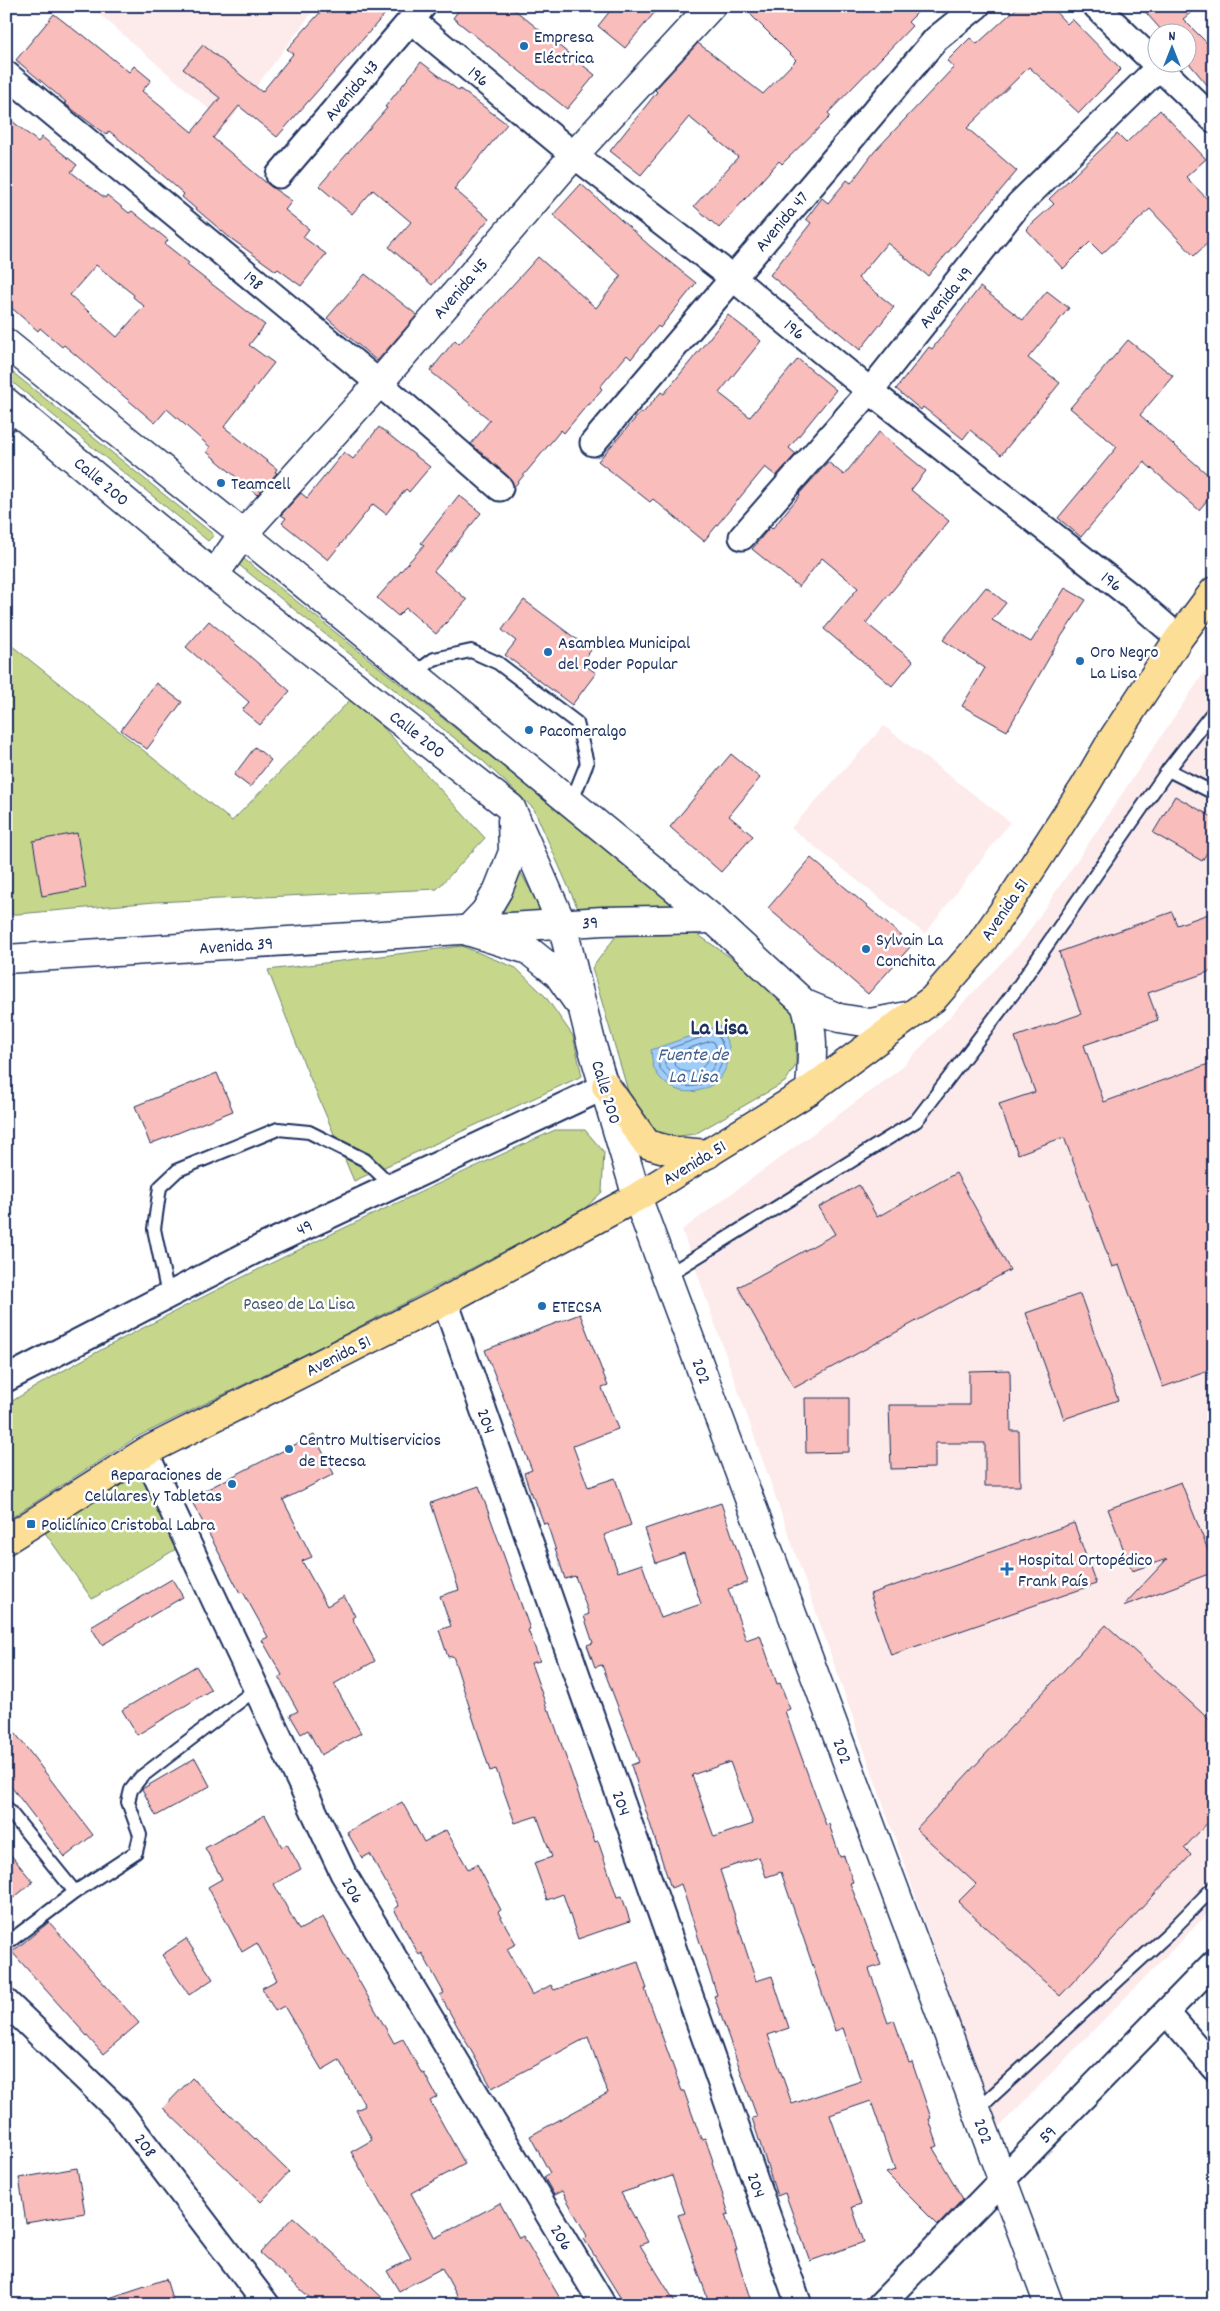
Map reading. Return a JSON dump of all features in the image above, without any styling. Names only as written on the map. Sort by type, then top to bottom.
[{"type":"main road","name":"Avenida 51","points":[[6,1540],[145,1452],[445,1301],[637,1197],[810,1090],[933,999],[979,946],[1044,850],[1112,740],[1179,638],[1214,591]]},
{"type":"main road","points":[[606,1086],[647,1144],[672,1151],[708,1154]]},
{"type":"street","name":"Avenida 45","points":[[214,575],[243,534],[379,383],[574,155],[711,6]]},
{"type":"street","name":"Avenida 47","points":[[593,443],[936,39],[977,6]]},
{"type":"street","points":[[1096,6],[1148,56]]},
{"type":"street","name":"196","points":[[417,13],[574,155],[733,278],[870,391],[1128,594],[1179,638]]},
{"type":"street","name":"Avenida 43","points":[[279,175],[417,13]]},
{"type":"street","name":"Avenida 49","points":[[742,537],[870,391],[1018,204],[1154,72]]},
{"type":"street","points":[[1164,72],[1214,120]]},
{"type":"street","name":"198","points":[[6,74],[379,383],[500,488]]},
{"type":"street","points":[[6,343],[243,534],[713,919],[805,1004],[839,1018],[870,1022],[908,1016]]},
{"type":"street","name":"Calle 200","points":[[10,414],[511,808],[562,924],[584,1013],[637,1197]]},
{"type":"street","points":[[511,808],[513,852],[498,890],[485,912],[467,931],[528,950],[558,974],[584,1013]]},
{"type":"street","name":"39","points":[[467,931],[562,924],[713,919]]},
{"type":"street","name":"Avenida 39","points":[[6,959],[467,931]]},
{"type":"street","points":[[805,1004],[812,1025],[813,1056],[810,1090]]},
{"type":"street","name":"49","points":[[6,1379],[262,1247],[606,1086]]},
{"type":"street","name":"202","points":[[637,1197],[1049,2305]]},
{"type":"street","name":"204","points":[[445,1301],[799,2305]]},
{"type":"street","name":"206","points":[[145,1452],[343,1873],[604,2305]]},
{"type":"street","name":"59","points":[[880,2305],[1214,1963]]},
{"type":"street","name":"208","points":[[6,2002],[120,2112],[267,2305]]},
{"type":"street","points":[[1167,2013],[1214,2068]]},
{"type":"lane","points":[[414,674],[434,658],[471,651],[498,663],[576,723],[586,763],[571,803]]},
{"type":"lane","points":[[666,1276],[916,1121],[1018,987],[1168,770],[1214,712]]},
{"type":"lane","points":[[1168,770],[1214,793]]},
{"type":"lane","points":[[168,1295],[154,1229],[160,1187],[178,1170],[278,1129],[309,1132],[365,1160],[392,1186]]},
{"type":"lane","points":[[6,1944],[75,1892],[136,1852],[140,1835],[128,1802],[131,1790],[141,1777],[256,1689]]},
{"type":"lane","points":[[6,1807],[75,1892]]},
{"type":"lane","points":[[977,2110],[1168,1934],[1214,1887]]},
{"type":"shaded area","points":[[90,6],[317,6],[227,125]]},
{"type":"shaded area","name":"Hospital Ortopédico Frank País","points":[[1214,658],[1214,1907],[997,2129],[682,1230],[899,1070],[1023,940]]},
{"type":"shaded area","points":[[884,726],[1010,822],[925,934],[791,828]]},
{"type":"green space","points":[[6,367],[214,535],[208,541],[6,377]]},
{"type":"green space","points":[[244,559],[682,910],[578,909],[534,809],[483,761],[239,565]]},
{"type":"green space","points":[[6,641],[232,821],[354,696],[485,838],[437,889],[155,902],[6,915]]},
{"type":"green space","points":[[516,864],[542,911],[498,915]]},
{"type":"green space","points":[[697,934],[790,999],[796,1016],[796,1065],[785,1082],[695,1134],[670,1137],[651,1131],[633,1108],[592,968],[616,936]]},
{"type":"green space","points":[[462,946],[516,968],[545,996],[573,1036],[582,1076],[354,1181],[305,1066],[268,970]]},
{"type":"green space","name":"Paseo de La Lisa","points":[[555,1130],[585,1130],[604,1152],[602,1192],[582,1211],[320,1347],[137,1437],[6,1521],[6,1405],[77,1363],[199,1299],[331,1234]]},
{"type":"green space","points":[[142,1473],[181,1546],[92,1599],[41,1527]]},
{"type":"water","name":"Fuente de La Lisa","points":[[719,1026],[729,1047],[728,1062],[722,1074],[713,1084],[702,1090],[690,1092],[677,1090],[666,1083],[655,1070],[651,1050]]},
{"type":"building","points":[[326,6],[392,6],[277,137],[239,106],[213,138],[270,186],[292,201],[285,210],[309,229],[303,237],[326,254],[301,286],[278,269],[276,271],[229,237],[182,197],[184,194],[159,172],[109,131],[106,135],[64,103],[66,102],[16,60],[54,14],[129,72],[134,66],[151,80],[142,91],[192,132],[220,98],[183,69],[203,45],[262,92],[293,54],[287,49]]},
{"type":"building","name":"Empresa Eléctrica","points":[[462,6],[510,6],[595,75],[567,109],[453,18]]},
{"type":"building","points":[[614,6],[660,6],[625,48],[598,26]]},
{"type":"building","points":[[742,6],[924,6],[908,22],[912,26],[828,113],[831,116],[782,164],[779,161],[719,228],[694,206],[738,157],[689,117],[641,175],[610,151],[657,92],[655,90],[698,43],[763,94],[796,60]]},
{"type":"building","points":[[1019,6],[1050,6],[1067,24],[1072,19],[1121,69],[1079,113],[1029,67],[967,128],[1017,171],[928,276],[887,243],[858,278],[894,307],[860,350],[770,275],[811,223],[806,219],[822,198],[828,203],[847,180],[851,183],[874,152],[954,67],[947,61],[970,38],[977,44]]},
{"type":"building","points":[[1140,6],[1199,6],[1183,19],[1186,22],[1154,22]]},
{"type":"building","points":[[1198,34],[1214,50],[1214,93],[1196,72],[1198,72]]},
{"type":"building","points":[[421,62],[507,124],[454,189],[489,219],[432,285],[389,247],[411,222],[373,190],[352,214],[319,186],[387,108],[385,107]]},
{"type":"building","points":[[1160,110],[1206,159],[1186,177],[1214,206],[1214,237],[1194,256],[1150,209],[1102,254],[1090,242],[1063,269],[1026,229],[1054,204],[1049,199],[1117,134],[1126,143]]},
{"type":"building","points":[[6,116],[38,142],[42,137],[77,165],[71,172],[105,198],[107,195],[129,213],[132,211],[168,240],[165,244],[189,263],[187,265],[265,325],[249,345],[274,363],[224,427],[277,469],[275,472],[277,473],[257,495],[207,452],[210,447],[167,409],[155,423],[64,345],[62,347],[40,328],[38,331],[6,303]],"holes":[[[96,265],[134,295],[133,297],[144,306],[117,337],[70,295]]]},
{"type":"building","points":[[581,184],[651,247],[696,283],[660,328],[658,326],[631,359],[627,355],[600,387],[602,389],[589,405],[564,433],[561,430],[514,487],[509,477],[471,444],[490,420],[430,371],[455,340],[459,344],[538,257],[596,308],[621,276],[553,215]]},
{"type":"building","points":[[365,274],[417,315],[377,361],[327,318]]},
{"type":"building","points":[[980,287],[1023,320],[1047,291],[1069,308],[1028,358],[1060,383],[1001,455],[970,430],[963,439],[923,407],[921,410],[896,389],[929,347],[932,349]]},
{"type":"building","points":[[728,315],[761,341],[719,393],[750,417],[798,359],[836,390],[789,448],[796,454],[776,476],[765,467],[704,541],[653,499],[650,502],[598,461],[641,412],[643,413],[661,392],[664,394]]},
{"type":"building","points":[[1128,340],[1173,376],[1140,415],[1214,480],[1214,492],[1199,510],[1144,462],[1081,537],[1058,518],[1117,447],[1070,408]]},
{"type":"building","points":[[379,427],[430,467],[409,492],[406,489],[386,514],[373,504],[328,560],[282,523],[286,518],[281,515],[301,493],[307,498],[344,452],[353,459]]},
{"type":"building","points":[[879,432],[926,471],[911,490],[949,521],[866,623],[913,661],[892,686],[824,629],[858,588],[822,558],[799,587],[752,549],[770,527],[772,529],[799,494],[828,462],[844,475]]},
{"type":"building","points":[[459,495],[481,513],[434,571],[467,600],[436,634],[406,608],[398,616],[377,598],[424,545],[421,543]]},
{"type":"building","points":[[986,587],[1006,603],[992,620],[1031,642],[1065,588],[1086,600],[1061,637],[1007,731],[962,706],[985,668],[943,640]]},
{"type":"building","name":"Asamblea Municipal del Poder Popular","points":[[524,600],[591,650],[582,663],[596,673],[572,705],[505,655],[516,641],[502,630]]},
{"type":"building","points":[[209,621],[290,691],[260,725],[242,710],[249,702],[186,647]]},
{"type":"building","points":[[156,683],[182,702],[147,749],[121,730]]},
{"type":"building","points":[[255,747],[271,760],[250,787],[234,775]]},
{"type":"building","points":[[731,754],[760,778],[729,816],[753,836],[721,872],[670,827]]},
{"type":"building","points":[[1175,796],[1214,818],[1214,841],[1202,861],[1153,833]]},
{"type":"building","points":[[77,833],[86,888],[42,896],[33,841]]},
{"type":"building","points":[[811,858],[912,945],[868,994],[768,908]]},
{"type":"building","points":[[1172,912],[1177,925],[1214,912],[1214,970],[1148,993],[1158,1020],[1084,1045],[1104,1102],[1214,1062],[1214,1369],[1163,1387],[1119,1265],[1112,1267],[1064,1137],[1018,1154],[999,1104],[1035,1092],[1015,1037],[1081,1014],[1059,952]]},
{"type":"building","points":[[217,1073],[233,1111],[150,1144],[135,1106]]},
{"type":"building","points":[[956,1173],[1010,1270],[794,1388],[738,1287],[835,1234],[819,1207],[859,1185],[877,1217]]},
{"type":"building","points":[[1080,1294],[1118,1400],[1064,1419],[1026,1313]]},
{"type":"building","points":[[580,1314],[608,1386],[602,1388],[618,1429],[573,1446],[588,1487],[615,1478],[631,1525],[604,1535],[618,1572],[642,1564],[661,1618],[701,1604],[684,1553],[656,1563],[645,1529],[721,1503],[748,1582],[728,1589],[746,1640],[760,1635],[777,1684],[780,1683],[790,1709],[785,1711],[826,1825],[829,1824],[840,1857],[844,1856],[853,1882],[850,1883],[881,1965],[869,1969],[888,2023],[894,2020],[909,2063],[912,2062],[931,2118],[929,2119],[938,2146],[933,2148],[963,2199],[938,2225],[886,2173],[895,2170],[871,2101],[830,2115],[861,2204],[852,2207],[864,2242],[810,2261],[785,2193],[777,2196],[752,2118],[757,2117],[714,1996],[717,1995],[681,1884],[671,1888],[631,1765],[639,1762],[602,1665],[595,1667],[587,1645],[593,1643],[584,1616],[589,1614],[575,1576],[565,1579],[547,1523],[544,1524],[534,1497],[532,1497],[524,1473],[532,1470],[485,1350]],"holes":[[[730,1762],[753,1824],[714,1837],[692,1775]],[[759,1857],[766,1877],[781,1872],[835,2031],[843,2028],[861,2081],[792,2104],[768,2035],[789,2028],[772,1976],[756,1981],[720,1870]]]},
{"type":"building","points":[[1010,1370],[1011,1431],[1019,1431],[1020,1486],[985,1486],[985,1443],[935,1443],[935,1468],[891,1469],[889,1405],[969,1405],[969,1371]]},
{"type":"building","points":[[805,1398],[849,1398],[849,1452],[806,1453]]},
{"type":"building","points":[[314,1435],[334,1474],[283,1500],[312,1557],[302,1561],[327,1606],[344,1596],[355,1616],[352,1618],[375,1661],[334,1684],[361,1733],[321,1755],[308,1730],[301,1734],[290,1715],[298,1711],[279,1677],[282,1675],[262,1640],[268,1637],[243,1592],[240,1593],[190,1498]]},
{"type":"building","points":[[1181,1482],[1214,1565],[1214,1572],[1123,1606],[1167,1559],[1132,1571],[1108,1509]]},
{"type":"building","points":[[479,1486],[540,1661],[531,1663],[548,1711],[550,1711],[595,1842],[598,1841],[617,1897],[622,1896],[630,1921],[578,1939],[563,1894],[547,1900],[534,1863],[552,1857],[537,1816],[515,1823],[496,1769],[490,1771],[453,1656],[448,1657],[439,1630],[451,1626],[440,1596],[459,1590],[431,1503]]},
{"type":"building","points":[[1074,1523],[1096,1584],[891,1655],[870,1594]]},
{"type":"building","points":[[172,1579],[183,1597],[102,1645],[91,1627]]},
{"type":"building","points":[[1106,1625],[1214,1724],[1214,1816],[1184,1848],[1191,1855],[1060,1996],[958,1902],[976,1884],[916,1829]]},
{"type":"building","points":[[196,1666],[211,1690],[137,1735],[122,1710]]},
{"type":"building","points":[[6,1721],[93,1835],[65,1857],[6,1780]]},
{"type":"building","points":[[195,1758],[210,1786],[156,1816],[142,1789]]},
{"type":"building","points":[[402,1802],[424,1842],[446,1830],[468,1869],[477,1864],[501,1910],[498,1912],[516,1944],[507,1949],[532,1995],[551,1985],[554,1990],[638,1962],[647,1989],[645,1989],[682,2091],[684,2091],[701,2139],[705,2138],[713,2161],[729,2214],[725,2215],[752,2305],[710,2305],[678,2215],[685,2213],[672,2176],[621,2193],[648,2242],[640,2245],[677,2305],[625,2305],[584,2239],[587,2236],[562,2191],[554,2195],[544,2177],[550,2173],[530,2136],[608,2093],[588,2037],[492,2088],[440,1995],[444,1993],[422,1953],[419,1955],[394,1909],[399,1906],[370,1854],[362,1858],[347,1832]]},
{"type":"building","points":[[265,1815],[282,1847],[287,1844],[301,1869],[274,1884],[299,1930],[323,1917],[394,2043],[403,2039],[422,2074],[424,2073],[437,2097],[430,2101],[465,2164],[411,2193],[435,2238],[500,2203],[519,2238],[523,2236],[564,2305],[462,2305],[442,2268],[399,2291],[387,2271],[411,2258],[351,2152],[372,2140],[356,2110],[365,2106],[339,2060],[322,2070],[284,2006],[275,2011],[262,1988],[277,1980],[257,1943],[242,1952],[208,1887],[222,1879],[205,1848]]},
{"type":"building","points":[[6,1849],[33,1882],[6,1904]]},
{"type":"building","points":[[49,1922],[139,2023],[103,2054],[12,1952]]},
{"type":"building","points":[[186,1939],[213,1979],[189,1995],[162,1955]]},
{"type":"building","points":[[192,2078],[289,2172],[261,2202],[163,2108]]},
{"type":"building","points":[[77,2168],[85,2213],[26,2223],[19,2178]]},
{"type":"building","points":[[293,2217],[390,2305],[318,2305],[260,2253]]},
{"type":"building","points":[[166,2279],[174,2305],[101,2305],[100,2301]]},
{"type":"place","name":"Empresa Eléctrica","points":[[524,46]]},
{"type":"place","name":"Teamcell","points":[[221,483]]},
{"type":"place","name":"Asamblea Municipal del Poder Popular","points":[[548,652]]},
{"type":"place","name":"Oro Negro La Lisa","points":[[1080,661]]},
{"type":"place","name":"Pacomeralgo","points":[[529,730]]},
{"type":"place","name":"Sylvain La Conchita","points":[[866,949]]},
{"type":"place","name":"ETECSA","points":[[542,1306]]},
{"type":"place","name":"Centro Multiservicios de Etecsa","points":[[289,1449]]},
{"type":"place","name":"Reparaciones de Celulares y Tabletas","points":[[232,1484]]},
{"type":"place","name":"Policlínico Cristobal Labra","points":[[31,1524]]},
{"type":"place","name":"Hospital Ortopédico Frank País","points":[[1007,1569]]},
{"type":"district","name":"La Lisa","points":[[719,1026]]}]
